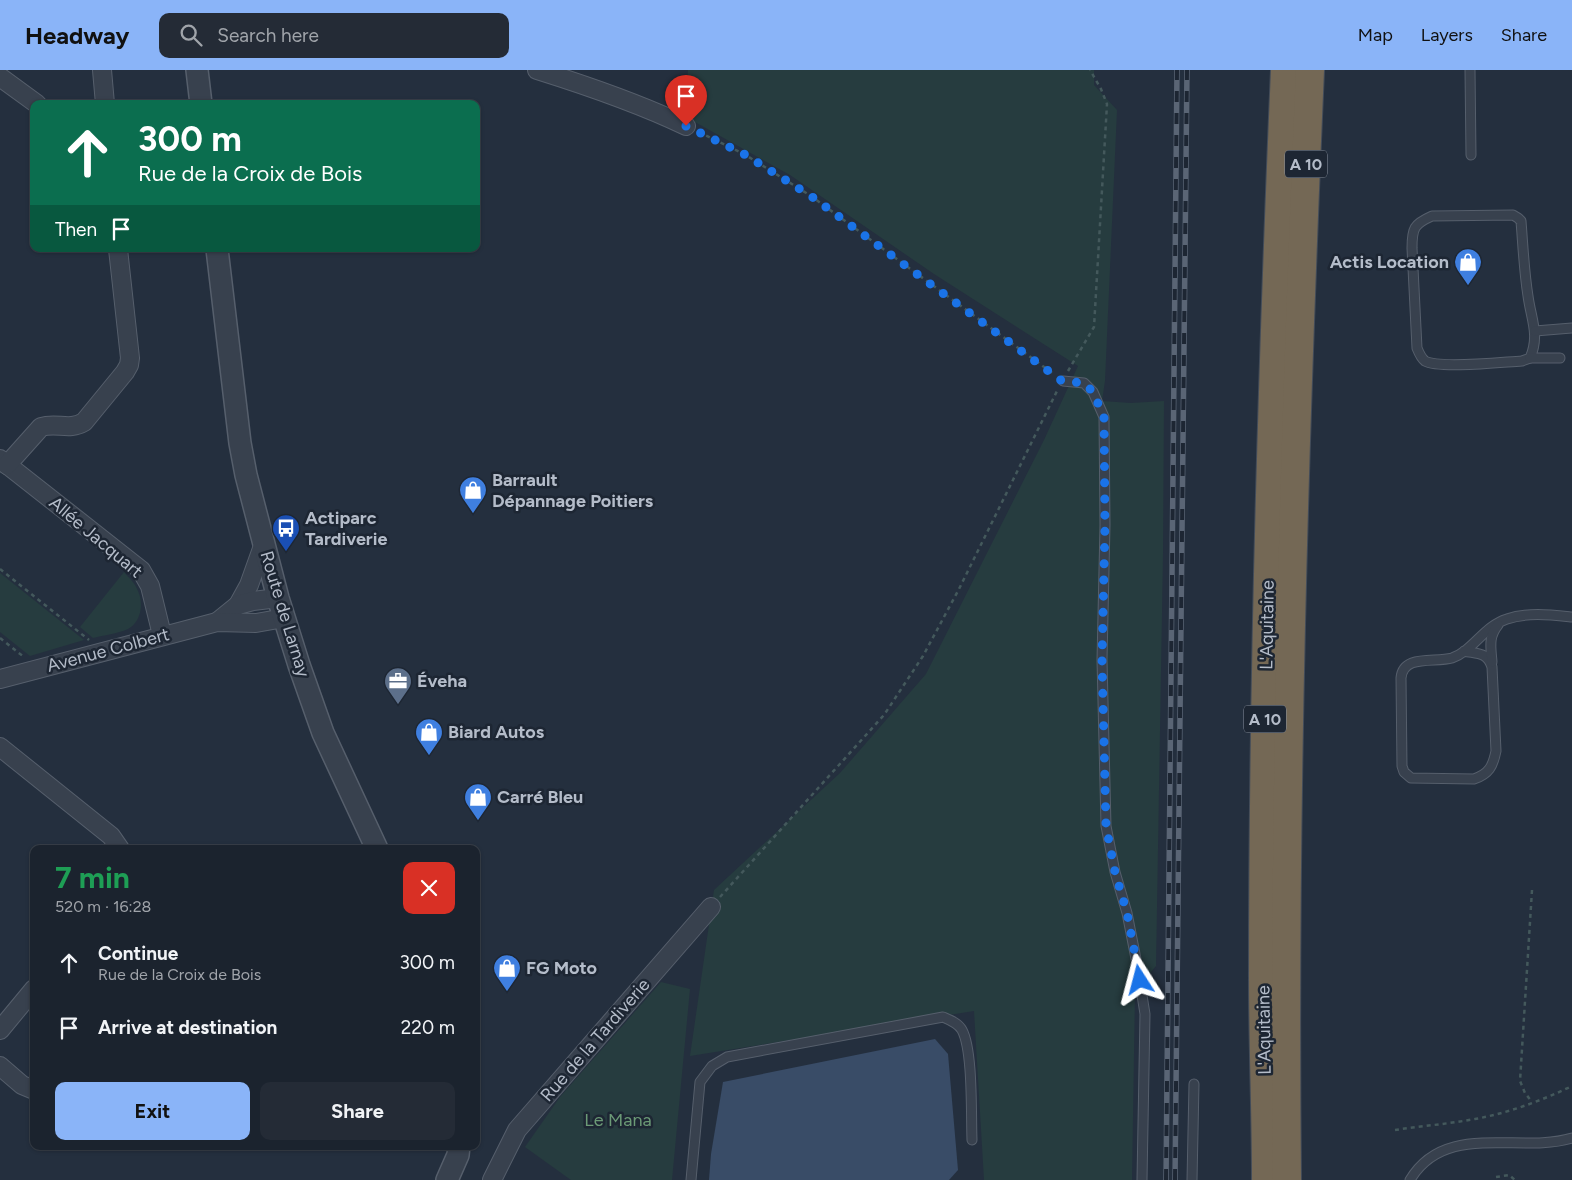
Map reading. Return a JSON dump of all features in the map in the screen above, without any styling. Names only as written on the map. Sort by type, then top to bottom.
[{"type":"highway","name":"L'Aquitaine","points":[[1266,1180],[1263,982],[1265,724],[1271,446],[1285,70]]},
{"type":"highway","name":"L'Aquitaine","points":[[1287,1180],[1286,1078],[1290,713],[1296,456],[1310,70]]},
{"type":"street","points":[[102,70],[105,100]]},
{"type":"street","points":[[198,70],[201,100]]},
{"type":"street","points":[[537,70],[652,109],[686,126]]},
{"type":"street","points":[[0,76],[32,100]]},
{"type":"street","points":[[4,462],[41,427],[49,425],[76,426],[84,422],[129,365],[130,358],[118,252]]},
{"type":"street","name":"Route de Larnay","points":[[217,252],[240,443],[246,475],[281,608],[323,733],[374,845]]},
{"type":"street","name":"Allée Jacquart","points":[[4,462],[141,570],[150,586],[162,635]]},
{"type":"street","name":"Avenue Colbert","points":[[238,605],[252,578],[264,543]]},
{"type":"street","name":"Avenue Colbert","points":[[216,622],[238,605],[253,601],[281,608]]},
{"type":"street","name":"Avenue Colbert","points":[[0,679],[216,622],[256,623],[281,608]]},
{"type":"street","points":[[0,747],[111,836],[117,845]]},
{"type":"street","name":"Rue de la Tardiverie","points":[[492,1180],[517,1130],[711,907]]},
{"type":"street","points":[[0,1030],[30,995]]},
{"type":"street","points":[[0,1066],[22,1085],[30,1088]]},
{"type":"street","points":[[447,1180],[459,1150]]},
{"type":"lane","points":[[1470,70],[1471,156]]},
{"type":"lane","points":[[1530,358],[1534,350],[1535,331],[1528,296],[1521,221],[1512,216],[1432,216],[1421,221],[1414,227],[1412,248],[1417,348],[1425,361],[1435,364],[1464,364],[1522,361],[1530,358],[1560,358]]},
{"type":"lane","points":[[1535,331],[1572,328]]},
{"type":"lane","points":[[1062,381],[1084,383],[1093,392],[1104,417],[1105,525],[1102,660],[1106,826],[1115,872],[1127,913],[1144,1014],[1142,1180]]},
{"type":"lane","points":[[1503,620],[1492,633],[1490,640],[1496,751],[1490,770],[1482,777],[1462,780],[1411,778],[1407,776],[1402,766],[1401,672],[1406,666],[1413,661],[1440,661],[1454,657],[1464,651],[1490,626],[1503,620],[1524,616],[1572,617]]},
{"type":"lane","points":[[1464,651],[1485,655],[1490,660],[1492,667]]},
{"type":"lane","points":[[691,1180],[700,1082],[712,1066],[726,1057],[943,1017],[954,1022],[962,1029],[968,1047],[972,1140]]},
{"type":"lane","points":[[1192,1180],[1194,1084]]},
{"type":"lane","points":[[1410,1180],[1420,1165],[1426,1160],[1450,1148],[1484,1142],[1544,1142],[1572,1138]]},
{"type":"path","points":[[711,907],[884,715],[924,656],[1062,381],[1094,327],[1107,104],[1090,70]]},
{"type":"path","points":[[686,126],[744,154],[811,196],[1062,381]]},
{"type":"path","points":[[0,569],[89,640],[94,654]]},
{"type":"path","points":[[0,638],[24,657],[28,671]]},
{"type":"path","points":[[1532,890],[1520,1081],[1525,1094],[1532,1102]]},
{"type":"path","points":[[1395,1130],[1474,1120],[1503,1113],[1572,1086]]},
{"type":"path","points":[[1496,1177],[1509,1175],[1515,1180]]},
{"type":"green space","points":[[688,70],[1094,70],[1094,85],[1117,110],[1105,381],[1102,401],[1131,403],[1164,401],[1156,966],[1135,991],[1132,1180],[984,1180],[974,1011],[690,1056],[714,890],[840,773],[926,674],[1044,440],[1078,366],[934,274],[790,175],[686,117]]},
{"type":"green space","points":[[124,572],[140,596],[141,607],[136,622],[128,629],[93,638],[80,627]]},
{"type":"green space","points":[[0,573],[84,640],[30,656],[0,632]]},
{"type":"green space","name":"Le Mana","points":[[661,982],[690,989],[672,1180],[571,1180],[525,1147],[560,1097]]},
{"type":"water","points":[[935,1039],[948,1054],[958,1170],[949,1180],[709,1180],[711,1154],[723,1082]]},
{"type":"railway","points":[[1166,1180],[1177,70]]},
{"type":"railway","points":[[1175,1180],[1187,70]]},
{"type":"place","name":"Actis Location","points":[[1468,286]]},
{"type":"place","name":"Barrault Dépannage Poitiers","points":[[473,514]]},
{"type":"place","name":"Actiparc Tardiverie","points":[[286,552]]},
{"type":"place","name":"Éveha","points":[[398,705]]},
{"type":"place","name":"Biard Autos","points":[[429,756]]},
{"type":"place","name":"Carré Bleu","points":[[478,821]]},
{"type":"place","name":"FG Moto","points":[[507,992]]},
{"type":"route","points":[[686,126],[744,154],[811,196],[1062,381],[1084,383],[1093,392],[1104,417],[1105,525],[1102,660],[1106,826],[1115,872],[1127,913],[1140,980]]}]
